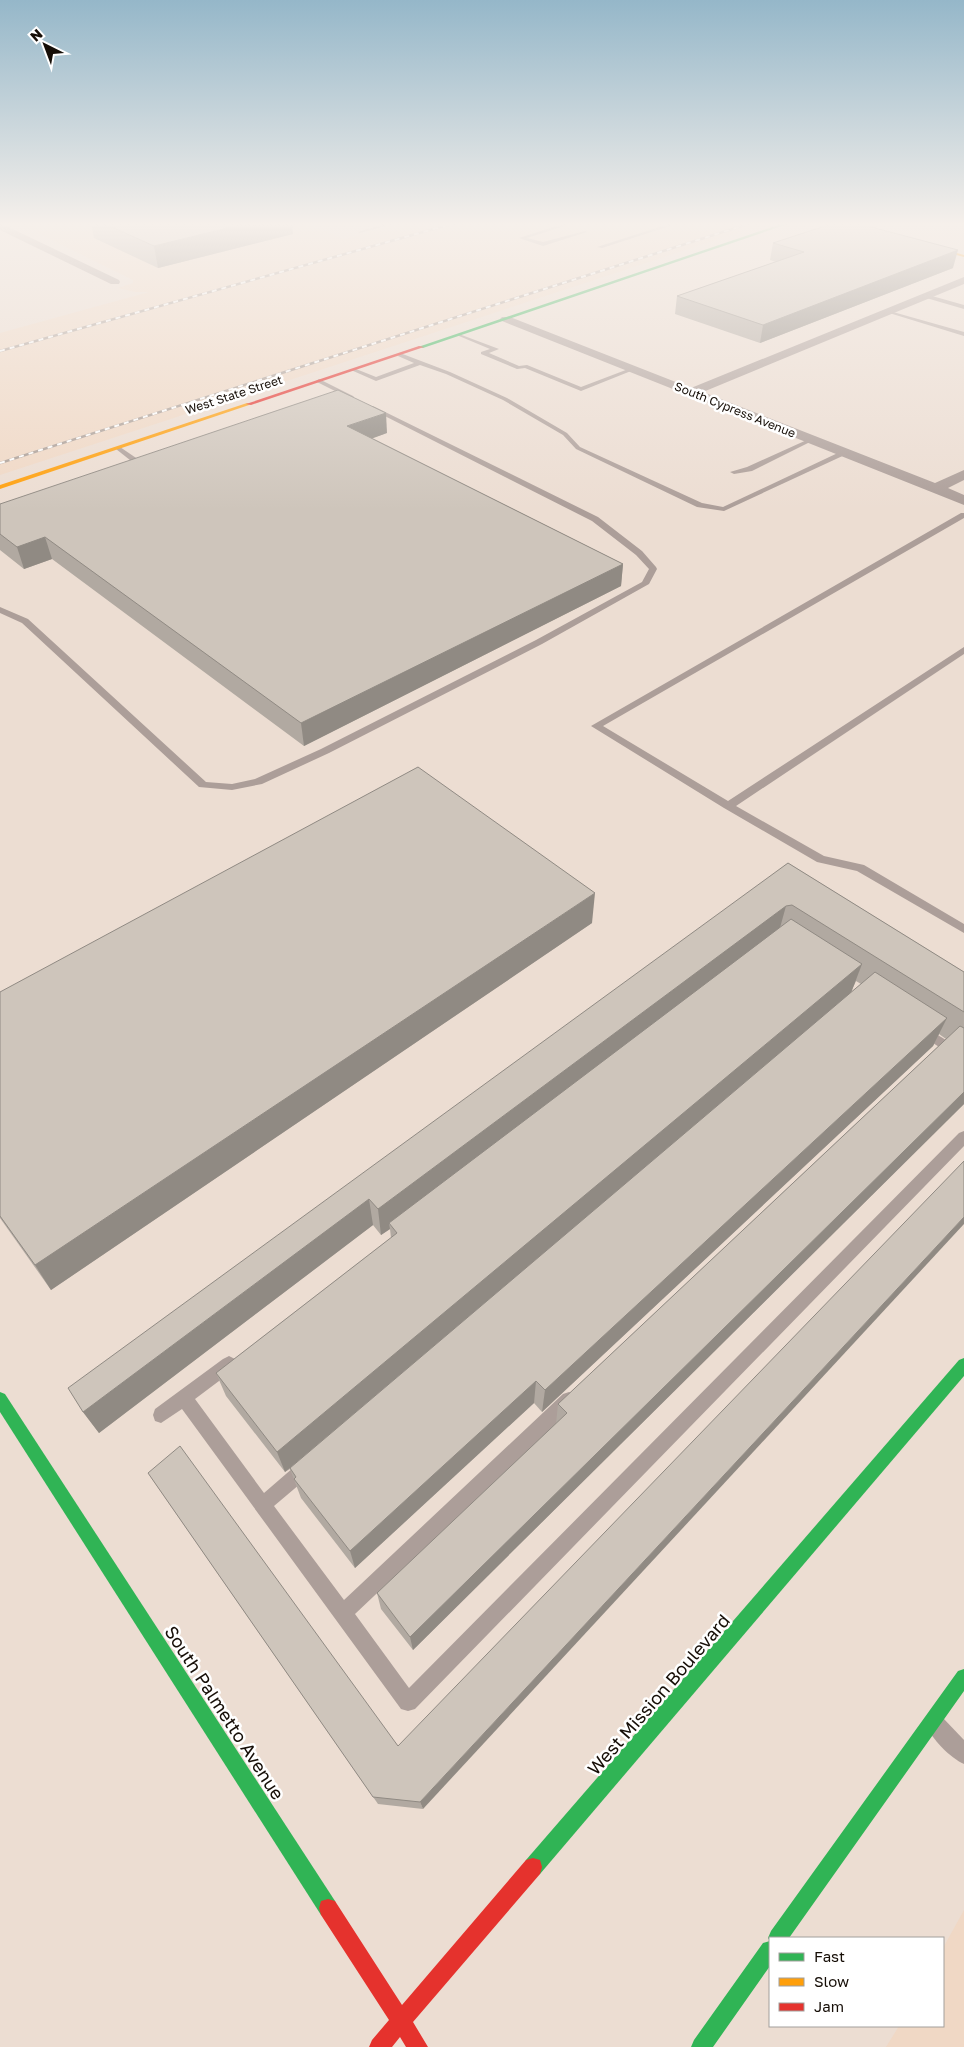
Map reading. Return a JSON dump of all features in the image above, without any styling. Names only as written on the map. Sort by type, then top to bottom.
[{"type":"street","name":"West State Street","points":[[0,487],[506,319]]},
{"type":"street","name":"South Cypress Avenue","points":[[506,319],[964,500]]},
{"type":"street","points":[[692,392],[870,319]]},
{"type":"street","points":[[936,489],[964,474]]},
{"type":"street","name":"West Mission Boulevard","points":[[379,2047],[964,1365]]},
{"type":"street","name":"South Palmetto Avenue","points":[[0,1398],[418,2047]]},
{"type":"street","points":[[779,1937],[964,1677]]},
{"type":"street","points":[[701,2047],[769,1951]]},
{"type":"lane","points":[[913,319],[964,334]]},
{"type":"lane","points":[[461,335],[496,349],[483,353],[519,368],[525,366],[581,389],[633,369]]},
{"type":"lane","points":[[400,355],[448,373],[505,399],[565,434],[578,448],[700,505],[724,509],[845,453]]},
{"type":"lane","points":[[354,370],[376,379],[420,363]]},
{"type":"lane","points":[[0,610],[25,621],[203,785],[232,787],[258,782],[325,751],[539,642],[645,584],[653,569],[639,553],[595,519],[319,382]]},
{"type":"lane","points":[[334,396],[343,393]]},
{"type":"lane","points":[[734,472],[749,469],[811,440]]},
{"type":"lane","points":[[118,448],[138,462]]},
{"type":"lane","points":[[129,466],[147,459]]},
{"type":"lane","points":[[964,515],[596,726],[728,806],[821,859],[860,868],[964,929]]},
{"type":"lane","points":[[728,806],[964,650]]},
{"type":"lane","points":[[912,1024],[964,1058]]},
{"type":"lane","points":[[931,1058],[945,1045]]},
{"type":"lane","points":[[184,1398],[408,1702],[964,1137]]},
{"type":"lane","points":[[161,1415],[238,1357]]},
{"type":"lane","points":[[343,1613],[582,1388]]},
{"type":"lane","points":[[263,1505],[315,1460]]},
{"type":"lane","points":[[932,1722],[964,1754]]},
{"type":"shaded area","points":[[53,319],[477,319],[0,475],[0,333]]},
{"type":"shaded area","points":[[964,1910],[964,2047],[886,2047],[898,2027],[944,2027],[944,1946]]},
{"type":"building","points":[[744,319],[780,319],[763,325]]},
{"type":"building","points":[[338,390],[386,413],[347,426],[623,564],[301,723],[45,537],[17,547],[0,534],[0,504]]},
{"type":"building","points":[[418,767],[595,893],[35,1265],[0,1216],[0,992]]},
{"type":"building","points":[[788,863],[964,972],[964,1012],[792,905],[786,906],[378,1209],[369,1199],[83,1412],[68,1388]]},
{"type":"building","points":[[791,919],[862,964],[277,1452],[216,1373],[397,1233],[389,1223]]},
{"type":"building","points":[[875,972],[947,1018],[545,1390],[536,1381],[350,1551],[294,1479],[296,1477],[290,1468]]},
{"type":"building","points":[[960,1026],[964,1028],[964,1092],[410,1637],[377,1593],[567,1413],[558,1404]]},
{"type":"building","points":[[964,1161],[964,1217],[420,1802],[373,1797],[148,1473],[180,1446],[398,1746]]},
{"type":"railway","points":[[0,351],[115,319]]},
{"type":"railway","points":[[0,463],[452,319]]},
{"type":"traffic: fast","points":[[421,347],[506,319]]},
{"type":"traffic: fast","points":[[533,1867],[964,1365]]},
{"type":"traffic: fast","points":[[0,1399],[328,1908]]},
{"type":"traffic: fast","points":[[779,1937],[964,1677]]},
{"type":"traffic: fast","points":[[701,2047],[769,1951]]},
{"type":"traffic: slow","points":[[0,487],[249,404]]},
{"type":"traffic: jam","points":[[249,404],[421,347]]},
{"type":"traffic: jam","points":[[379,2047],[533,1867]]},
{"type":"traffic: jam","points":[[328,1908],[418,2047]]}]
